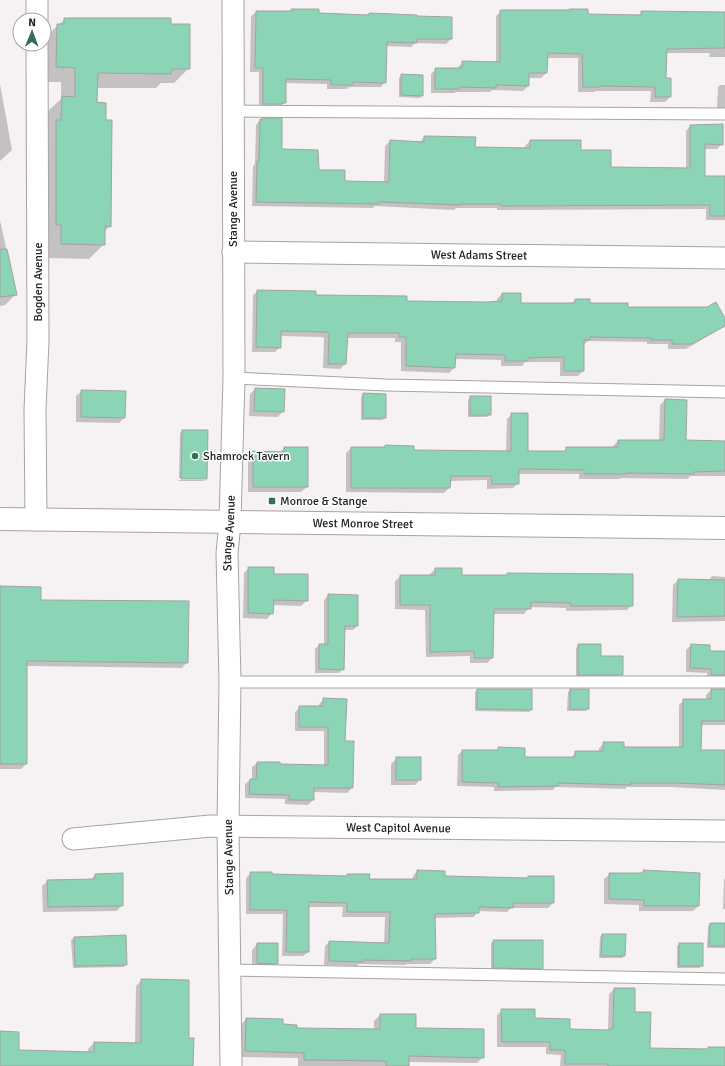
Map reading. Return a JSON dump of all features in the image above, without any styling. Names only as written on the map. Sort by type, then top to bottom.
[{"type":"street","points":[[37,0],[37,12]]},
{"type":"street","name":"Stange Avenue","points":[[231,1066],[228,826],[230,682],[227,553],[230,523],[234,378],[232,111],[233,0]]},
{"type":"street","name":"Bogden Avenue","points":[[36,520],[35,410],[38,340],[37,52]]},
{"type":"street","name":"West Adams Street","points":[[233,252],[725,258]]},
{"type":"street","name":"West Monroe Street","points":[[0,519],[725,528]]},
{"type":"street","name":"West Capitol Avenue","points":[[73,839],[210,826],[725,831]]},
{"type":"lane","points":[[232,111],[725,114]]},
{"type":"lane","points":[[234,378],[386,385],[725,392]]},
{"type":"lane","points":[[230,682],[725,682]]},
{"type":"lane","points":[[230,970],[725,979]]},
{"type":"building","points":[[291,9],[319,9],[319,13],[369,15],[369,13],[452,17],[452,39],[417,39],[417,43],[387,42],[386,83],[353,82],[353,85],[331,85],[331,80],[286,79],[286,103],[263,104],[263,68],[255,68],[256,11],[291,11]]},
{"type":"building","points":[[588,9],[588,14],[641,15],[641,11],[725,12],[725,48],[667,49],[666,78],[671,78],[671,97],[655,97],[655,87],[583,87],[582,54],[548,53],[547,73],[529,73],[529,86],[496,85],[496,88],[460,87],[460,89],[435,89],[435,68],[462,68],[462,61],[500,62],[500,10]]},
{"type":"building","points":[[64,18],[171,18],[171,24],[190,24],[190,69],[172,69],[171,74],[98,73],[97,102],[106,103],[106,120],[112,120],[111,227],[105,226],[105,245],[61,244],[61,225],[56,225],[56,120],[61,120],[62,96],[75,97],[75,68],[56,67],[57,24],[64,24]]},
{"type":"building","points":[[401,74],[423,75],[423,96],[401,95]]},
{"type":"building","points":[[282,118],[282,149],[318,150],[319,170],[345,170],[345,181],[389,182],[390,140],[424,142],[424,136],[476,137],[475,147],[530,148],[530,140],[581,140],[581,150],[611,150],[611,167],[690,168],[690,125],[723,124],[723,145],[705,144],[705,176],[725,176],[725,216],[710,216],[710,205],[501,206],[501,204],[460,205],[379,202],[379,204],[256,202],[260,119]]},
{"type":"building","points":[[0,249],[7,249],[17,295],[0,297]]},
{"type":"building","points":[[257,290],[316,291],[316,295],[407,296],[407,301],[486,302],[502,301],[502,293],[521,293],[521,303],[575,303],[575,299],[590,299],[590,303],[628,303],[628,307],[707,307],[716,302],[725,318],[725,326],[692,344],[672,344],[672,340],[651,340],[651,338],[590,337],[590,340],[584,340],[584,371],[564,371],[564,357],[528,358],[528,361],[505,361],[505,355],[456,354],[455,368],[406,366],[406,337],[399,337],[399,333],[348,333],[346,364],[328,364],[329,333],[326,332],[281,331],[281,348],[256,347]]},
{"type":"building","points":[[255,388],[285,389],[284,412],[254,411]]},
{"type":"building","points":[[81,390],[126,391],[125,418],[81,417]]},
{"type":"building","points":[[363,393],[386,394],[386,418],[363,418]]},
{"type":"building","points":[[470,396],[491,396],[491,415],[470,415]]},
{"type":"building","points":[[665,399],[687,400],[686,440],[725,441],[725,471],[694,472],[694,474],[584,474],[584,470],[519,469],[519,484],[492,484],[491,476],[451,476],[450,488],[351,488],[351,447],[385,447],[385,445],[414,446],[414,450],[511,451],[511,413],[528,413],[528,451],[566,451],[566,447],[618,447],[618,440],[664,440]]},
{"type":"building","points":[[182,430],[208,430],[207,479],[181,479]]},
{"type":"building","points":[[284,447],[308,447],[308,487],[253,487],[253,451],[284,452]]},
{"type":"building","points":[[248,567],[274,567],[274,574],[308,574],[308,601],[274,600],[273,614],[248,613]]},
{"type":"building","points":[[435,568],[462,568],[462,575],[507,575],[507,573],[633,574],[633,606],[571,606],[571,603],[531,602],[531,609],[495,609],[493,658],[474,658],[474,651],[430,652],[430,605],[400,605],[400,575],[435,575]]},
{"type":"building","points":[[678,579],[725,580],[725,616],[677,617]]},
{"type":"building","points":[[0,586],[41,587],[41,600],[189,601],[188,663],[27,661],[27,764],[0,764]]},
{"type":"building","points":[[328,594],[358,595],[358,626],[345,626],[344,670],[319,669],[319,644],[328,644]]},
{"type":"building","points":[[578,644],[601,644],[601,656],[623,656],[623,675],[578,675]]},
{"type":"building","points":[[691,644],[710,645],[710,651],[725,651],[725,675],[711,675],[711,669],[690,668]]},
{"type":"building","points":[[477,689],[532,689],[532,710],[477,709]]},
{"type":"building","points":[[570,689],[589,689],[589,709],[570,709]]},
{"type":"building","points":[[711,689],[725,689],[725,721],[702,721],[701,750],[725,750],[725,785],[676,783],[631,783],[631,785],[558,783],[558,786],[498,787],[498,783],[462,782],[462,750],[498,750],[498,747],[525,748],[525,757],[575,757],[575,751],[603,751],[603,742],[624,742],[624,747],[683,747],[683,699],[711,699]]},
{"type":"building","points":[[323,698],[347,699],[345,741],[354,741],[353,788],[314,788],[314,800],[289,800],[289,795],[249,794],[250,779],[256,779],[257,762],[328,765],[328,727],[299,727],[299,706],[323,706]]},
{"type":"building","points":[[396,757],[421,757],[421,780],[396,780]]},
{"type":"building","points":[[417,870],[445,871],[445,876],[528,878],[528,876],[554,876],[554,903],[513,903],[513,908],[479,907],[479,913],[435,914],[436,959],[411,959],[411,961],[329,961],[329,941],[389,943],[390,912],[347,912],[347,903],[309,902],[309,952],[286,952],[287,910],[250,910],[250,872],[347,876],[347,874],[370,874],[369,879],[417,879]]},
{"type":"building","points":[[643,870],[700,873],[699,906],[644,906],[644,900],[609,899],[609,873],[643,873]]},
{"type":"building","points":[[123,873],[123,906],[48,907],[47,880],[95,879],[95,874]]},
{"type":"building","points":[[710,923],[725,923],[725,946],[709,946]]},
{"type":"building","points":[[602,934],[626,934],[625,956],[601,956]]},
{"type":"building","points":[[126,935],[127,965],[75,966],[74,937]]},
{"type":"building","points":[[493,940],[543,940],[543,969],[493,968]]},
{"type":"building","points":[[257,943],[278,943],[278,964],[257,963]]},
{"type":"building","points":[[679,943],[703,943],[703,966],[679,966]]},
{"type":"building","points":[[141,979],[189,980],[189,1038],[194,1038],[193,1066],[0,1066],[0,1031],[19,1032],[19,1050],[94,1052],[94,1042],[141,1043]]},
{"type":"building","points":[[614,988],[635,988],[635,1012],[651,1012],[650,1048],[708,1049],[708,1047],[725,1047],[725,1066],[608,1066],[608,1064],[565,1064],[565,1050],[550,1050],[550,1042],[502,1042],[501,1009],[535,1009],[535,1018],[570,1019],[570,1029],[613,1029]]},
{"type":"building","points":[[380,1014],[416,1014],[416,1028],[484,1029],[484,1058],[409,1056],[409,1066],[386,1066],[386,1061],[304,1060],[304,1053],[245,1051],[246,1018],[283,1019],[283,1024],[297,1025],[297,1028],[380,1029]]},
{"type":"place","name":"Shamrock Tavern","points":[[195,456]]},
{"type":"place","name":"Monroe & Stange","points":[[272,501]]}]
